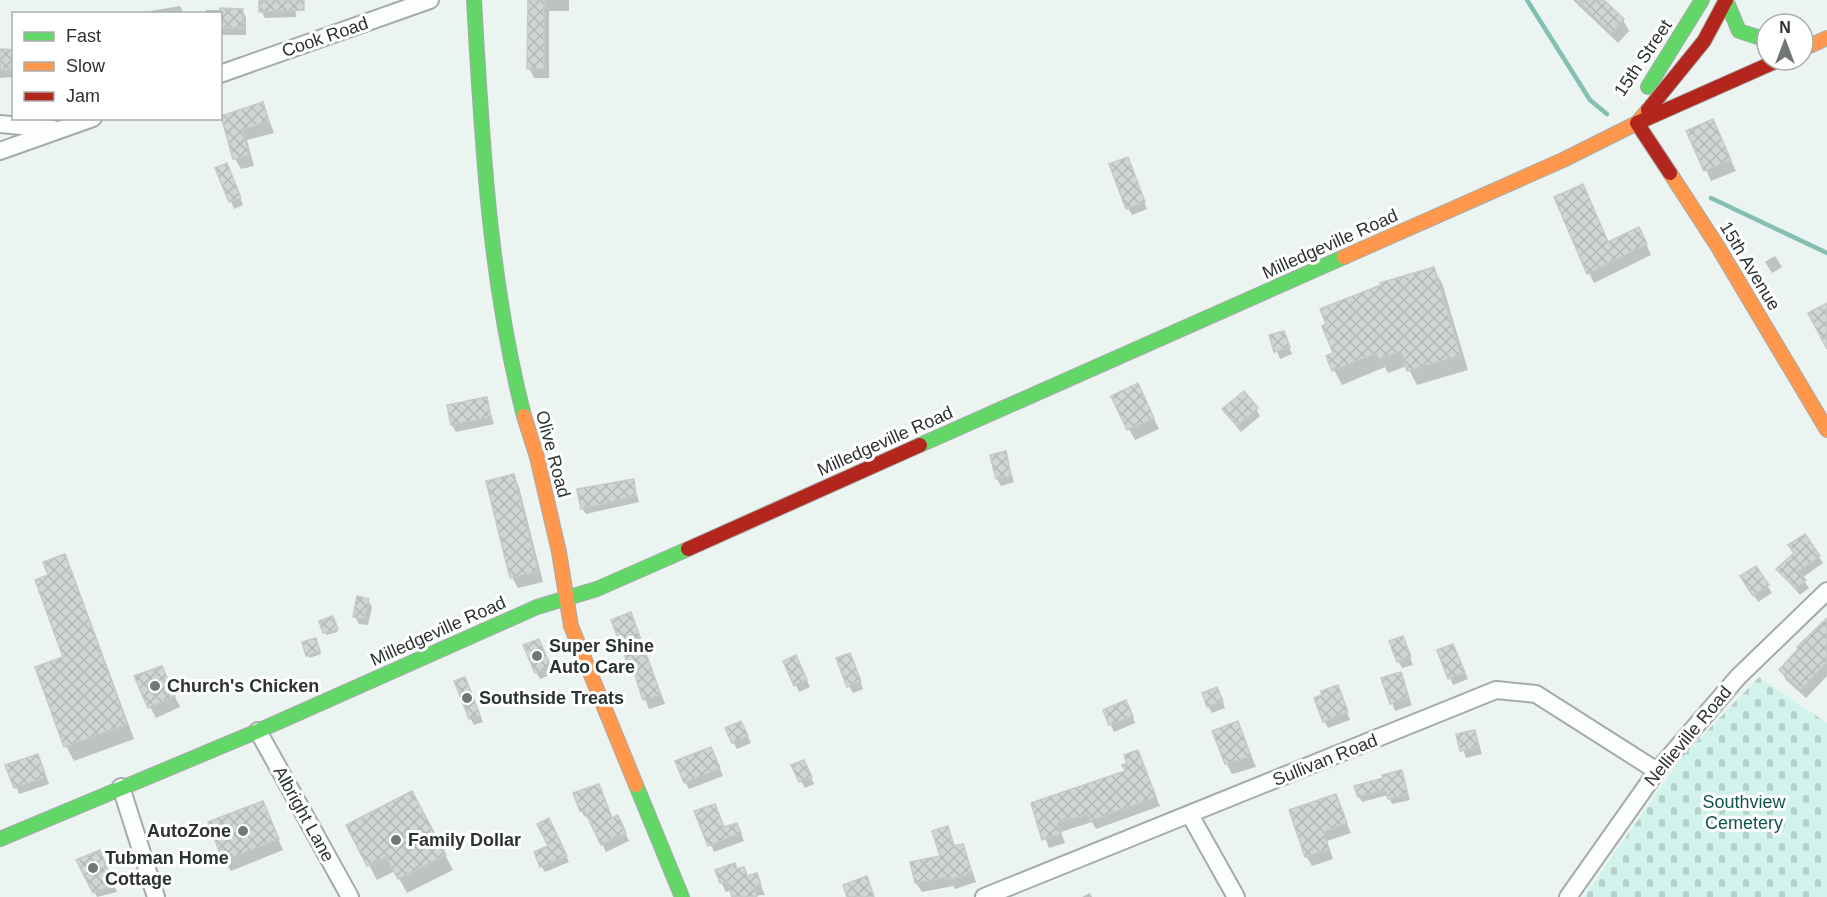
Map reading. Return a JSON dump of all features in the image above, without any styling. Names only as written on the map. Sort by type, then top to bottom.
[{"type":"main road","name":"Olive Road","points":[[474,0],[485,193],[501,300],[523,414],[537,457],[572,626],[682,897]]},
{"type":"main road","name":"15th Street","points":[[1612,135],[1657,75],[1702,0]]},
{"type":"main road","name":"15th Street","points":[[1637,123],[1704,41],[1726,0]]},
{"type":"main road","points":[[1726,0],[1739,31],[1755,36]]},
{"type":"main road","name":"Milledgeville Road","points":[[0,839],[258,731],[537,607],[597,589],[1542,170],[1637,123],[1755,71]]},
{"type":"main road","name":"15th Avenue","points":[[1637,123],[1718,248],[1827,430]]},
{"type":"street","name":"Cook Road","points":[[222,73],[430,0]]},
{"type":"street","points":[[0,151],[88,120]]},
{"type":"street","points":[[0,124],[60,130]]},
{"type":"street","name":"Nellieville Road","points":[[1568,897],[1657,771],[1738,676],[1827,591]]},
{"type":"street","name":"Sullivan Road","points":[[984,897],[1496,690],[1536,694],[1657,771]]},
{"type":"street","name":"Albright Lane","points":[[258,731],[351,897]]},
{"type":"street","points":[[121,787],[156,897]]},
{"type":"street","points":[[1190,815],[1236,897]]},
{"type":"green space","name":"Southview Cemetery","points":[[1759,677],[1827,723],[1827,897],[1584,897],[1683,756]]},
{"type":"building","points":[[259,0],[304,0],[304,10],[259,12]]},
{"type":"building","points":[[528,0],[544,0],[544,69],[527,69]]},
{"type":"building","points":[[1577,0],[1604,0],[1624,19],[1612,33]]},
{"type":"building","points":[[220,8],[243,9],[243,28],[222,28],[222,12]]},
{"type":"building","points":[[0,49],[12,50],[12,70],[0,70]]},
{"type":"building","points":[[263,102],[269,122],[242,129],[249,155],[233,159],[222,116]]},
{"type":"building","points":[[1713,119],[1731,160],[1704,171],[1686,131]]},
{"type":"building","points":[[1128,157],[1145,202],[1126,209],[1109,164]]},
{"type":"building","points":[[227,163],[241,198],[229,202],[215,168]]},
{"type":"building","points":[[1583,184],[1608,242],[1639,227],[1647,244],[1587,274],[1554,197]]},
{"type":"building","points":[[1434,267],[1461,355],[1407,371],[1401,351],[1379,359],[1376,353],[1332,371],[1326,356],[1333,353],[1322,326],[1326,324],[1320,309],[1381,285],[1380,283]]},
{"type":"building","points":[[1827,303],[1827,349],[1808,313]]},
{"type":"building","points":[[1284,331],[1290,347],[1274,352],[1269,335]]},
{"type":"building","points":[[1138,383],[1154,418],[1127,430],[1111,396]]},
{"type":"building","points":[[1244,391],[1258,408],[1237,426],[1222,409]]},
{"type":"building","points":[[487,397],[491,417],[451,425],[447,405]]},
{"type":"building","points":[[1006,451],[1011,476],[996,479],[990,455]]},
{"type":"building","points":[[514,474],[538,571],[510,578],[486,481]]},
{"type":"building","points":[[634,479],[636,496],[581,509],[577,489]]},
{"type":"building","points":[[1805,534],[1820,556],[1798,571],[1806,580],[1796,589],[1776,569],[1794,553],[1788,545]]},
{"type":"building","points":[[65,554],[127,724],[64,747],[35,667],[63,657],[35,580],[48,575],[43,562]]},
{"type":"building","points":[[1756,566],[1769,585],[1753,596],[1740,576]]},
{"type":"building","points":[[357,596],[369,599],[365,619],[353,617]]},
{"type":"building","points":[[631,612],[661,695],[643,700],[631,663],[628,664],[611,620]]},
{"type":"building","points":[[333,616],[338,629],[323,633],[319,621]]},
{"type":"building","points":[[1827,618],[1827,662],[1801,690],[1779,670],[1798,649],[1797,647]]},
{"type":"building","points":[[1403,636],[1411,657],[1397,662],[1389,641]]},
{"type":"building","points":[[316,638],[320,651],[306,656],[302,642]]},
{"type":"building","name":"Super Shine Auto Care","points":[[539,639],[551,667],[535,673],[523,645]]},
{"type":"building","points":[[1453,644],[1465,672],[1448,679],[1437,650]]},
{"type":"building","points":[[850,653],[861,681],[847,687],[836,658]]},
{"type":"building","points":[[796,655],[807,680],[794,686],[783,661]]},
{"type":"building","name":"Church's Chicken","points":[[162,666],[175,696],[148,708],[134,676]]},
{"type":"building","points":[[1401,672],[1409,698],[1390,704],[1381,678]]},
{"type":"building","name":"Southside Treats","points":[[465,677],[480,715],[469,719],[454,681]]},
{"type":"building","points":[[1338,685],[1348,712],[1323,722],[1314,698],[1322,695],[1321,691]]},
{"type":"building","points":[[1217,687],[1223,701],[1207,707],[1202,693]]},
{"type":"building","points":[[1126,700],[1133,716],[1109,725],[1103,710]]},
{"type":"building","points":[[741,721],[748,736],[732,743],[725,728]]},
{"type":"building","points":[[1238,721],[1251,756],[1225,764],[1212,731]]},
{"type":"building","points":[[1475,730],[1479,747],[1460,751],[1456,734]]},
{"type":"building","points":[[711,747],[720,768],[684,783],[675,761]]},
{"type":"building","points":[[1138,750],[1156,797],[1090,821],[1087,814],[1057,823],[1061,834],[1042,840],[1031,803],[1125,771],[1122,765],[1127,763],[1124,755]]},
{"type":"building","points":[[38,754],[46,777],[14,788],[5,765]]},
{"type":"building","points":[[804,760],[812,777],[799,782],[791,765]]},
{"type":"building","points":[[1402,770],[1408,795],[1388,799],[1385,790],[1358,797],[1354,786]]},
{"type":"building","points":[[599,784],[612,818],[618,815],[626,833],[601,845],[584,810],[580,811],[573,793]]},
{"type":"building","name":"Family Dollar","points":[[412,791],[446,855],[398,879],[386,857],[367,866],[346,825]]},
{"type":"building","points":[[1336,794],[1347,823],[1323,832],[1329,849],[1305,857],[1289,810]]},
{"type":"building","name":"AutoZone","points":[[263,801],[279,839],[223,861],[208,822]]},
{"type":"building","points":[[715,804],[724,827],[737,823],[741,833],[708,846],[694,811]]},
{"type":"building","points":[[549,818],[567,856],[540,867],[534,852],[548,846],[537,824]]},
{"type":"building","points":[[948,826],[954,846],[963,844],[972,873],[948,880],[947,877],[915,883],[910,862],[940,856],[932,831]]},
{"type":"building","name":"Tubman Home Cottage","points":[[100,850],[114,885],[93,893],[76,860]]},
{"type":"building","points":[[735,863],[737,869],[744,867],[747,876],[757,873],[761,885],[754,888],[757,897],[732,897],[727,881],[720,883],[715,870]]},
{"type":"building","points":[[867,876],[874,897],[847,897],[843,885]]},
{"type":"waterway","points":[[1527,0],[1590,100],[1607,114]]},
{"type":"waterway","points":[[1711,198],[1827,253]]},
{"type":"traffic: fast","points":[[474,0],[484,157],[495,262],[512,365],[524,416]]},
{"type":"traffic: fast","points":[[1648,87],[1702,0]]},
{"type":"traffic: fast","points":[[1726,0],[1739,31],[1755,36]]},
{"type":"traffic: fast","points":[[920,445],[1344,257]]},
{"type":"traffic: fast","points":[[0,839],[258,731],[537,607],[597,589],[688,549]]},
{"type":"traffic: fast","points":[[636,785],[682,897]]},
{"type":"traffic: slow","points":[[1815,44],[1827,38]]},
{"type":"traffic: slow","points":[[1344,257],[1563,160],[1637,123],[1648,110]]},
{"type":"traffic: slow","points":[[1670,173],[1718,247],[1827,430]]},
{"type":"traffic: slow","points":[[524,416],[537,457],[559,552],[571,626],[636,785]]},
{"type":"traffic: jam","points":[[1648,110],[1704,41],[1726,0]]},
{"type":"traffic: jam","points":[[1670,173],[1637,123],[1755,71]]},
{"type":"traffic: jam","points":[[688,549],[920,445]]},
{"type":"place","name":"Super Shine Auto Care","points":[[537,656]]},
{"type":"place","name":"Church's Chicken","points":[[155,686]]},
{"type":"place","name":"Southside Treats","points":[[467,698]]},
{"type":"place","name":"AutoZone","points":[[243,831]]},
{"type":"place","name":"Family Dollar","points":[[396,840]]},
{"type":"place","name":"Tubman Home Cottage","points":[[93,868]]}]
